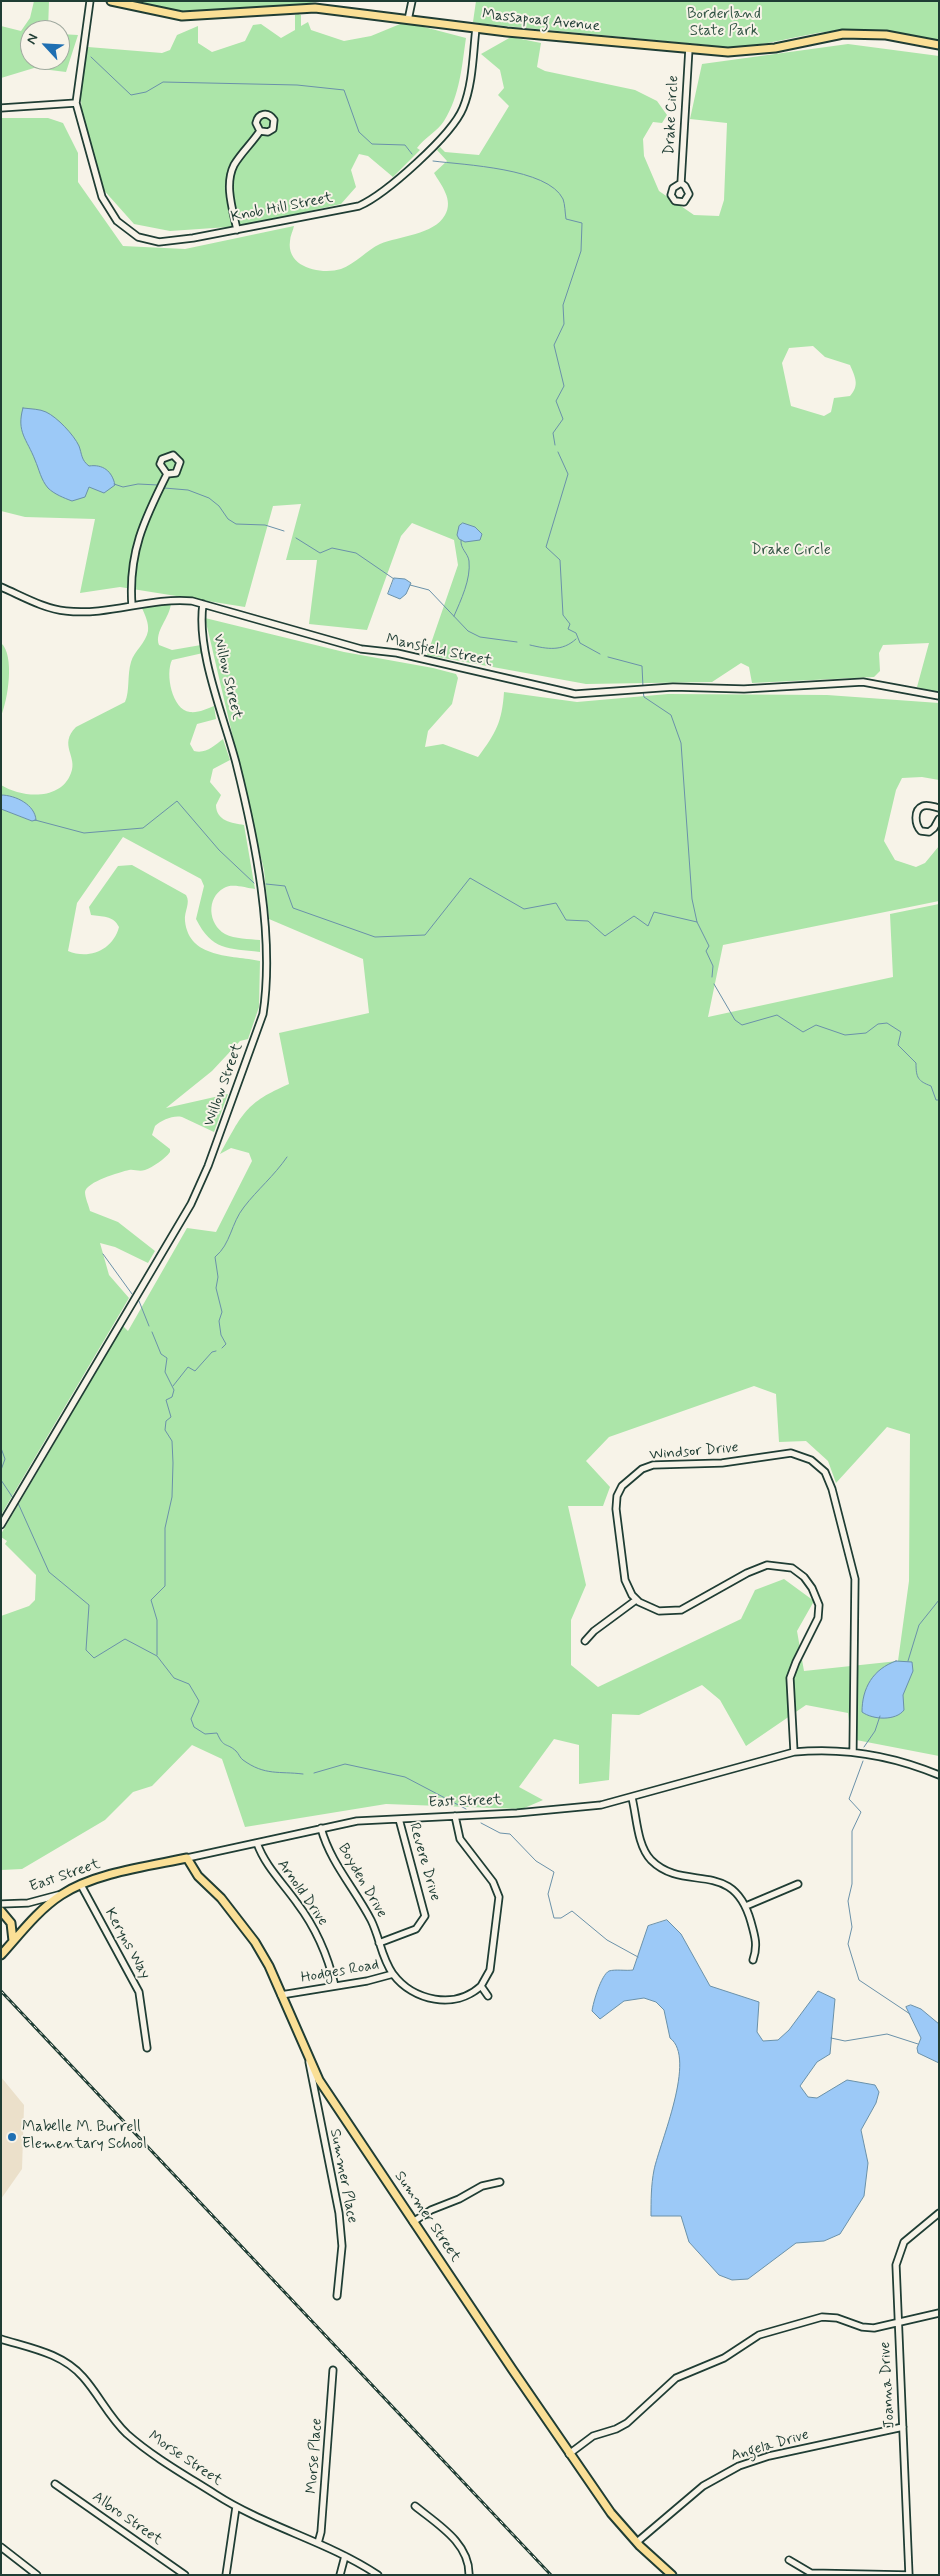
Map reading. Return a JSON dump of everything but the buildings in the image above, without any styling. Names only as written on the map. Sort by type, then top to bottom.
[{"type":"main road","name":"Massapoag Avenue","points":[[111,1],[182,16],[315,8],[476,28],[748,52],[851,34],[886,36],[939,45]]},
{"type":"main road","name":"East Street","points":[[62,1894],[105,1877],[187,1858]]},
{"type":"main road","name":"Summer Street","points":[[187,1858],[198,1876],[247,1929],[269,1966],[309,2061],[350,2128],[569,2454],[602,2501],[637,2542],[672,2575]]},
{"type":"main road","points":[[1,1955],[62,1894]]},
{"type":"main road","points":[[1,1911],[11,1923],[12,1942]]},
{"type":"street","points":[[1,108],[76,103],[90,1]]},
{"type":"street","points":[[408,20],[412,1]]},
{"type":"street","name":"Knob Hill Street","points":[[76,103],[102,198],[117,221],[138,237],[158,242],[237,230],[359,206],[370,201],[455,123],[464,106],[476,28]]},
{"type":"street","name":"Drake Circle","points":[[681,183],[689,48]]},
{"type":"street","points":[[237,230],[230,190],[230,176],[236,163],[260,131]]},
{"type":"street","points":[[132,606],[131,593],[139,533],[167,474]]},
{"type":"street","name":"Mansfield Street","points":[[1,588],[46,606],[67,611],[96,612],[171,599],[203,604],[361,650],[397,653],[575,694],[644,689],[771,688],[831,682],[863,682],[939,696]]},
{"type":"street","name":"Willow Street","points":[[1,1526],[190,1204],[208,1166],[263,1014],[266,992],[266,958],[258,865],[236,763],[208,663],[202,621],[203,604]]},
{"type":"street","points":[[939,808],[927,805],[921,807],[917,813],[917,824],[921,831],[929,832],[934,828],[939,819]]},
{"type":"street","name":"Windsor Drive","points":[[636,1600],[625,1580],[616,1509],[617,1496],[622,1486],[635,1473],[653,1466],[722,1463],[786,1454],[797,1454],[811,1460],[822,1469],[829,1480],[855,1579],[853,1750]]},
{"type":"street","points":[[585,1640],[594,1631],[636,1600],[659,1611],[681,1610],[747,1573],[767,1565],[786,1566],[804,1577],[812,1588],[819,1612],[816,1626],[796,1662],[790,1678],[794,1752]]},
{"type":"street","name":"East Street","points":[[187,1858],[357,1821],[576,1809],[632,1798],[794,1752],[825,1749],[853,1750],[884,1756],[939,1775]]},
{"type":"street","points":[[632,1798],[642,1846],[652,1861],[668,1871],[714,1880],[729,1887],[738,1894],[746,1906],[757,1945],[753,1960]]},
{"type":"street","points":[[455,1816],[460,1839],[493,1882],[499,1897],[490,1970],[481,1986],[488,1996]]},
{"type":"street","name":"Revere Drive","points":[[379,1943],[416,1929],[425,1916],[399,1819]]},
{"type":"street","name":"Boyden Drive","points":[[321,1828],[329,1852],[363,1906],[393,1974]]},
{"type":"street","name":"Arnold Drive","points":[[257,1843],[266,1864],[299,1905],[315,1931],[335,1986]]},
{"type":"street","points":[[746,1906],[798,1884]]},
{"type":"street","name":"Keryns Way","points":[[81,1885],[136,1986],[141,2000],[147,2048]]},
{"type":"street","name":"East Street","points":[[1,1904],[28,1903],[62,1894]]},
{"type":"street","name":"Hodges Road","points":[[281,1995],[368,1981],[393,1974],[424,1997],[442,2001],[476,1991],[481,1986]]},
{"type":"street","name":"Summer Place","points":[[309,2061],[339,2212],[342,2246],[337,2296]]},
{"type":"street","points":[[414,2222],[431,2210],[458,2199],[482,2186],[500,2182]]},
{"type":"street","name":"Joanna Drive","points":[[909,2575],[896,2266],[898,2253],[908,2238],[939,2213]]},
{"type":"street","points":[[569,2454],[594,2436],[624,2425],[676,2378],[717,2362],[756,2336],[822,2317],[837,2318],[868,2328],[939,2313]]},
{"type":"street","name":"Morse Street","points":[[1,2340],[41,2351],[64,2360],[83,2376],[109,2414],[126,2433],[155,2455],[236,2507],[346,2556],[378,2575]]},
{"type":"street","name":"Morse Place","points":[[318,2543],[321,2532],[333,2370]]},
{"type":"street","name":"Angela Drive","points":[[637,2542],[702,2486],[739,2466],[769,2456],[903,2427]]},
{"type":"street","name":"Albro Street","points":[[55,2484],[185,2575]]},
{"type":"street","points":[[415,2506],[459,2544],[468,2561],[469,2575]]},
{"type":"street","points":[[226,2575],[236,2507]]},
{"type":"street","points":[[1,2547],[37,2575]]},
{"type":"street","points":[[340,2575],[346,2556]]},
{"type":"street","points":[[789,2560],[811,2573],[909,2575]]},
{"type":"shaded area","name":"Mabelle M. Burrell Elementary School","points":[[1,2077],[24,2105],[22,2169],[1,2199]]},
{"type":"green space","points":[[34,1],[49,1],[48,20],[29,20]]},
{"type":"green space","points":[[121,1],[324,1],[274,8],[197,12],[146,7]]},
{"type":"green space","name":"Borderland State Park","points":[[476,1],[939,1],[939,41],[886,33],[845,30],[755,45],[729,47],[473,22]]},
{"type":"green space","points":[[295,15],[301,15],[301,26],[308,22],[311,30],[344,41],[371,36],[405,22],[466,38],[457,91],[454,101],[441,125],[420,144],[417,148],[420,150],[393,177],[368,156],[359,154],[351,170],[356,187],[341,204],[243,226],[170,231],[134,224],[101,187],[82,113],[80,89],[88,47],[162,53],[170,50],[177,35],[198,26],[198,43],[212,52],[245,41],[253,25],[261,24],[281,38],[295,30]]},
{"type":"green space","points":[[1,26],[20,31],[20,70],[27,70],[1,78]]},
{"type":"green space","points":[[70,35],[78,35],[70,60]]},
{"type":"green space","points":[[511,37],[541,43],[537,67],[545,71],[635,90],[657,101],[667,115],[662,123],[653,122],[643,139],[644,156],[659,191],[694,215],[719,216],[724,200],[727,123],[690,119],[702,64],[848,44],[939,56],[939,693],[917,687],[929,643],[883,645],[879,653],[880,671],[874,677],[752,683],[749,667],[741,663],[712,682],[586,684],[427,655],[458,565],[454,540],[412,523],[401,536],[367,630],[309,624],[317,560],[286,560],[301,504],[273,506],[245,607],[120,587],[80,593],[95,519],[25,517],[1,511],[1,118],[48,118],[63,123],[78,153],[78,182],[123,246],[185,249],[294,226],[290,237],[290,250],[294,258],[299,263],[315,270],[333,271],[346,267],[380,244],[433,227],[445,215],[448,204],[447,198],[434,173],[447,161],[437,150],[440,147],[445,152],[479,155],[509,106],[498,95],[504,88],[500,70],[481,54]],"holes":[[[813,346],[825,357],[850,365],[856,381],[853,392],[850,396],[834,398],[831,412],[824,416],[791,406],[782,363],[789,348]]]},
{"type":"green space","points":[[50,70],[67,70],[66,72]]},
{"type":"green space","points":[[171,603],[160,630],[159,645],[172,650],[201,645],[203,653],[172,660],[169,674],[172,691],[179,705],[184,710],[196,712],[214,706],[216,719],[197,724],[190,744],[194,751],[198,752],[210,749],[223,739],[230,760],[213,769],[210,782],[221,795],[216,805],[219,815],[226,820],[244,825],[255,889],[235,886],[224,888],[218,892],[212,904],[212,918],[219,930],[229,936],[260,940],[260,952],[222,946],[208,937],[196,919],[204,886],[201,879],[123,837],[77,903],[68,951],[84,954],[92,953],[106,947],[111,942],[119,927],[117,923],[107,917],[91,915],[89,907],[118,866],[132,865],[186,895],[188,901],[185,921],[188,933],[194,942],[203,949],[225,956],[260,961],[259,1007],[248,1039],[240,1041],[212,1071],[166,1108],[228,1094],[214,1132],[182,1117],[171,1117],[164,1120],[155,1126],[152,1135],[170,1149],[170,1152],[165,1157],[145,1170],[131,1170],[118,1173],[97,1181],[87,1188],[85,1194],[90,1211],[118,1222],[155,1251],[148,1263],[115,1247],[100,1243],[109,1275],[129,1298],[1,1515],[1,809],[32,821],[5,795],[1,795],[1,785],[19,793],[40,794],[50,793],[59,789],[66,782],[72,767],[68,745],[71,733],[76,727],[125,702],[131,662],[148,631],[142,608]]},
{"type":"green space","points":[[205,618],[344,652],[456,674],[458,678],[452,704],[428,731],[425,747],[443,744],[478,757],[497,727],[502,711],[504,692],[577,702],[668,694],[827,695],[939,703],[939,780],[922,777],[902,778],[896,790],[884,841],[895,860],[916,867],[925,863],[939,846],[939,901],[723,945],[708,1017],[893,977],[890,914],[939,904],[939,1756],[851,1739],[848,1713],[806,1705],[746,1746],[720,1700],[702,1685],[639,1715],[612,1714],[609,1780],[579,1784],[579,1745],[554,1739],[519,1787],[543,1800],[522,1809],[386,1804],[245,1827],[222,1759],[192,1745],[152,1786],[133,1792],[105,1820],[22,1869],[1,1870],[1,1616],[29,1606],[35,1600],[36,1575],[5,1544],[7,1541],[1,1537],[1,1534],[123,1326],[128,1331],[187,1228],[216,1232],[252,1161],[249,1153],[231,1148],[220,1154],[234,1128],[247,1111],[263,1097],[289,1084],[279,1033],[369,1013],[363,959],[269,919],[264,870]],"holes":[[[754,1386],[776,1394],[779,1442],[806,1441],[828,1461],[836,1483],[887,1427],[910,1434],[909,1581],[898,1661],[804,1671],[797,1631],[814,1601],[784,1579],[755,1590],[741,1619],[598,1687],[571,1665],[571,1620],[586,1585],[568,1506],[603,1506],[610,1487],[586,1461],[609,1437]]]},
{"type":"green space","points":[[1,643],[8,657],[9,678],[6,700],[1,716]]},
{"type":"water","points":[[23,408],[44,411],[55,418],[77,442],[86,464],[103,467],[112,476],[115,485],[104,493],[89,487],[85,497],[72,501],[50,490],[44,482],[23,435],[21,416]]},
{"type":"water","points":[[463,523],[475,527],[482,534],[480,540],[465,542],[459,539],[457,535],[459,526]]},
{"type":"water","points":[[394,578],[405,579],[411,583],[406,594],[400,599],[388,594]]},
{"type":"water","points":[[1,795],[7,795],[24,802],[32,810],[36,820],[32,821],[1,809]]},
{"type":"water","points":[[896,1661],[912,1662],[913,1671],[903,1695],[904,1710],[890,1718],[872,1717],[862,1712],[864,1695],[870,1680],[881,1669]]},
{"type":"water","points":[[667,1920],[681,1934],[710,1986],[759,2002],[757,2032],[763,2041],[778,2040],[789,2030],[818,1991],[835,1999],[830,2054],[817,2062],[800,2086],[808,2097],[817,2098],[847,2080],[875,2085],[879,2092],[876,2103],[861,2130],[868,2163],[864,2196],[840,2234],[824,2241],[796,2243],[748,2279],[732,2280],[719,2275],[689,2242],[681,2216],[651,2216],[654,2170],[674,2101],[680,2063],[677,2048],[670,2038],[664,2010],[656,2002],[644,1998],[624,2001],[600,2019],[592,2011],[598,1990],[606,1974],[611,1970],[633,1970],[648,1926]]},
{"type":"water","points":[[911,2005],[921,2009],[939,2024],[939,2063],[918,2053],[917,2048],[921,2038],[906,2007]]},
{"type":"waterway","points":[[91,57],[131,95],[146,92],[163,82],[297,85],[344,90],[359,132],[372,144],[405,145],[412,154]]},
{"type":"waterway","points":[[433,161],[504,170],[523,174],[541,181],[554,189],[563,199],[566,219],[582,223],[581,251],[563,305],[564,324],[554,345],[564,386],[556,401],[563,419],[553,433],[555,445]]},
{"type":"waterway","points":[[558,452],[568,474],[546,547],[560,560],[563,615],[570,624],[568,629],[576,633],[580,643],[600,654]]},
{"type":"waterway","points":[[114,484],[123,487],[138,484],[158,485]]},
{"type":"waterway","points":[[164,488],[188,490],[209,498],[219,506],[228,519],[236,524],[265,525],[284,531]]},
{"type":"waterway","points":[[296,538],[320,553],[332,548],[356,553],[394,579]]},
{"type":"waterway","points":[[454,616],[465,589],[469,568],[469,561],[461,540]]},
{"type":"waterway","points":[[410,585],[429,590],[468,631],[480,637],[517,642]]},
{"type":"waterway","points":[[530,645],[560,648],[576,639]]},
{"type":"waterway","points":[[608,657],[642,666],[643,687]]},
{"type":"waterway","points":[[643,691],[644,697],[671,715],[681,743],[692,899],[697,922],[709,946],[706,951],[713,966],[712,977]]},
{"type":"waterway","points":[[35,820],[84,833],[143,828],[177,801],[219,850],[254,883]]},
{"type":"waterway","points":[[266,884],[285,886],[293,908],[375,937],[425,935],[470,878],[524,909],[556,903],[566,920],[588,921],[605,936],[634,916],[648,926],[654,912],[697,922]]},
{"type":"waterway","points":[[714,984],[735,1020],[742,1025],[777,1015],[803,1032],[816,1025],[845,1035],[866,1033],[878,1024],[887,1023],[901,1032],[898,1045],[916,1063],[919,1078],[931,1086],[936,1100],[939,1100]]},
{"type":"waterway","points":[[222,1348],[226,1344],[221,1335],[219,1321],[222,1312],[216,1288],[218,1277],[215,1257],[228,1240],[236,1220],[244,1207],[287,1157]]},
{"type":"waterway","points":[[103,1254],[132,1294]]},
{"type":"waterway","points":[[139,1301],[149,1326]]},
{"type":"waterway","points":[[152,1332],[161,1354],[167,1358],[165,1372],[174,1390],[172,1397],[166,1400],[171,1417],[166,1421],[165,1430],[172,1441],[173,1463],[172,1497],[165,1528],[165,1586],[151,1600],[157,1620],[157,1655]]},
{"type":"waterway","points":[[173,1386],[188,1367],[195,1371],[212,1352],[216,1351]]},
{"type":"waterway","points":[[1,1448],[5,1459],[1,1470]]},
{"type":"waterway","points":[[1,1480],[13,1498]]},
{"type":"waterway","points":[[18,1503],[49,1572],[89,1605],[86,1650],[94,1658],[125,1639],[157,1656],[174,1678],[189,1684],[199,1701],[191,1719],[194,1727],[205,1734],[217,1733],[223,1743],[233,1748],[243,1760],[258,1769],[303,1774]]},
{"type":"waterway","points":[[908,1661],[919,1625],[939,1600]]},
{"type":"waterway","points":[[864,1747],[875,1731],[880,1716]]},
{"type":"waterway","points":[[863,1761],[849,1799],[861,1812],[852,1831],[852,1884],[848,1901],[852,1927],[848,1944],[859,1980],[910,2014]]},
{"type":"waterway","points":[[314,1773],[345,1764],[405,1777],[466,1809]]},
{"type":"waterway","points":[[481,1823],[500,1833],[510,1834],[536,1861],[554,1872],[548,1894],[554,1918],[561,1918],[572,1911],[607,1940],[638,1957]]},
{"type":"waterway","points":[[831,2038],[845,2041],[887,2034],[918,2044]]},
{"type":"railway","points":[[1,1991],[551,2575]]},
{"type":"place","name":"Mabelle M. Burrell Elementary School","points":[[12,2137]]}]
